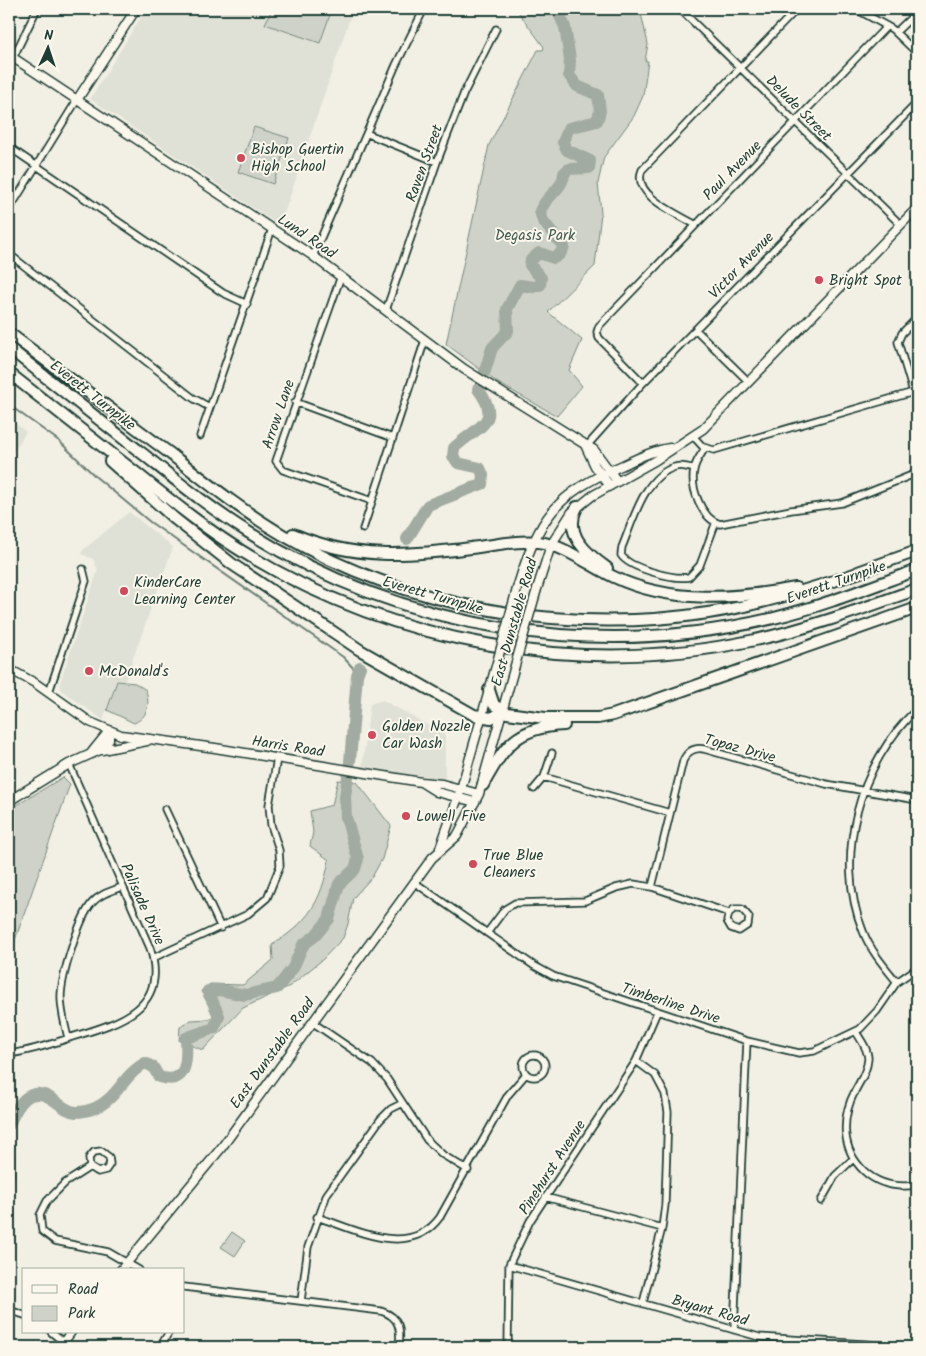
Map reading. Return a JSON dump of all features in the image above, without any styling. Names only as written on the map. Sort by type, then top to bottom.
[{"type":"highway","points":[[9,333],[227,497],[293,540],[373,577],[440,598],[537,616],[616,620],[700,614],[781,598],[917,551]]},
{"type":"highway","name":"Everett Turnpike","points":[[9,348],[197,497],[262,540],[304,564],[354,587],[400,604],[458,620],[513,630],[579,637],[628,637],[689,633],[749,623],[802,610],[917,570]]},
{"type":"highway","points":[[9,373],[199,522],[271,568],[314,590],[358,609],[411,626],[471,641],[572,654],[633,655],[693,650],[753,641],[800,629],[917,589]]},
{"type":"highway","points":[[56,411],[156,503],[218,554],[368,655],[471,714],[481,718],[493,718],[503,712]]},
{"type":"highway","points":[[227,497],[287,531],[324,545],[357,552],[411,555],[532,542],[551,545],[614,578],[653,591],[695,597],[734,596],[796,588],[863,571]]},
{"type":"highway","points":[[578,507],[573,517],[573,527],[574,536],[582,548],[616,574],[653,591]]},
{"type":"highway","points":[[481,789],[503,751],[522,734],[539,727],[578,724],[662,699],[917,608]]},
{"type":"highway","points":[[489,690],[492,703],[503,712],[545,718],[598,718]]},
{"type":"street","points":[[11,56],[37,9]]},
{"type":"street","points":[[9,210],[136,9]]},
{"type":"street","points":[[313,256],[368,134],[396,65],[424,9]]},
{"type":"street","name":"Delude Street","points":[[680,9],[901,225]]},
{"type":"street","points":[[696,226],[649,196],[642,189],[640,181],[644,167],[797,9]]},
{"type":"street","points":[[856,9],[896,32],[917,53]]},
{"type":"street","points":[[896,32],[917,12]]},
{"type":"street","name":"Paul Avenue","points":[[643,383],[601,340],[597,331],[887,26]]},
{"type":"street","name":"Raven Street","points":[[386,310],[437,162],[464,93],[496,29]]},
{"type":"street","name":"Lund Road","points":[[11,56],[313,256],[478,378],[596,452],[617,481]]},
{"type":"street","name":"Victor Avenue","points":[[586,447],[643,383],[917,103]]},
{"type":"street","points":[[368,134],[437,162]]},
{"type":"street","points":[[9,147],[223,293],[247,304]]},
{"type":"street","name":"East Dunstable Road","points":[[123,1268],[222,1147],[440,848],[457,836],[481,789],[536,589],[551,545],[563,524],[578,507],[617,481],[693,436],[709,423],[917,208]]},
{"type":"street","points":[[200,436],[272,229]]},
{"type":"street","points":[[9,254],[193,398],[209,407]]},
{"type":"street","name":"Arrow Lane","points":[[341,276],[276,454],[279,467],[372,501]]},
{"type":"street","points":[[693,436],[705,448],[720,448],[915,392],[898,342],[902,333],[917,318]]},
{"type":"street","points":[[696,330],[749,382]]},
{"type":"street","points":[[363,529],[425,340]]},
{"type":"street","points":[[295,402],[393,438]]},
{"type":"street","name":"Lund Road","points":[[586,447],[601,475],[610,486]]},
{"type":"street","name":"East Dunstable Road","points":[[440,848],[461,789],[532,542],[546,519],[560,502],[574,491],[610,471],[652,453],[673,448]]},
{"type":"street","points":[[705,448],[694,469],[694,480],[699,500],[707,516],[716,522],[728,523],[767,514],[842,503],[917,473]]},
{"type":"street","points":[[694,469],[677,466],[669,469],[653,482],[622,547],[621,556],[630,563],[665,575],[678,578],[688,577],[700,564],[716,522]]},
{"type":"street","points":[[49,692],[86,581],[84,569]]},
{"type":"street","points":[[9,668],[49,692],[90,722],[109,731],[109,740],[100,750]]},
{"type":"street","points":[[897,982],[865,937],[850,883],[852,837],[865,791],[885,747],[917,709]]},
{"type":"street","name":"Harris Road","points":[[92,752],[109,731],[151,740],[437,783],[461,789],[481,789]]},
{"type":"street","name":"Harris Road","points":[[9,800],[92,752],[151,740]]},
{"type":"street","name":"Topaz Drive","points":[[652,887],[685,757],[690,750],[699,748],[811,780],[917,800]]},
{"type":"street","points":[[534,789],[544,778],[552,753]]},
{"type":"street","points":[[153,958],[221,928],[259,908],[268,898],[276,881],[280,858],[269,805],[277,758]]},
{"type":"street","name":"Palisade Drive","points":[[9,1054],[117,1023],[141,1007],[150,994],[153,958],[69,764]]},
{"type":"street","points":[[544,778],[670,813]]},
{"type":"street","name":"Harris Road","points":[[421,782],[432,790],[475,802]]},
{"type":"street","points":[[165,809],[221,928]]},
{"type":"street","name":"Timberline Drive","points":[[414,882],[546,973],[747,1041],[799,1054],[814,1051],[856,1032],[871,1019],[897,982],[917,968]]},
{"type":"street","points":[[486,933],[505,909],[515,903],[577,902],[592,899],[633,884],[652,887],[729,913]]},
{"type":"street","points":[[68,1038],[60,999],[65,970],[81,924],[91,905],[104,894],[122,887]]},
{"type":"street","points":[[736,908],[744,910],[749,917],[748,925],[739,931],[731,928],[727,921],[729,913],[736,908]]},
{"type":"street","name":"Pinehurst Avenue","points":[[509,1347],[510,1265],[530,1221],[636,1061],[657,1012]]},
{"type":"street","points":[[312,1022],[372,1063],[387,1079],[401,1104],[435,1148],[468,1170]]},
{"type":"street","points":[[856,1032],[866,1050],[868,1060],[865,1072],[848,1106],[845,1122],[846,1139],[853,1159],[866,1173],[880,1183],[905,1187],[917,1185]]},
{"type":"street","points":[[734,1330],[747,1041]]},
{"type":"street","points":[[636,1061],[655,1076],[667,1102],[665,1205],[662,1228],[643,1303]]},
{"type":"street","points":[[317,1217],[380,1237],[414,1238],[422,1235],[435,1224],[468,1170],[508,1095],[526,1074]]},
{"type":"street","points":[[301,1301],[308,1247],[317,1217],[327,1194],[353,1156],[386,1114],[401,1104]]},
{"type":"street","points":[[821,1201],[835,1176],[853,1159]]},
{"type":"street","points":[[90,1167],[65,1183],[47,1201],[40,1215],[42,1231],[55,1241],[99,1249],[128,1262],[136,1268]]},
{"type":"street","points":[[546,1197],[662,1228]]},
{"type":"street","name":"Bryant Road","points":[[510,1265],[759,1337],[804,1344],[908,1347]]},
{"type":"street","points":[[185,1287],[387,1313],[395,1318],[400,1326],[400,1347]]},
{"type":"street","points":[[9,1310],[22,1314]]},
{"type":"street","points":[[53,1334],[62,1345],[70,1334]]},
{"type":"street","points":[[160,1347],[168,1334]]},
{"type":"shaded area","name":"Bishop Guertin High School","points":[[146,9],[353,9],[280,226],[90,99]]},
{"type":"shaded area","points":[[9,418],[26,432],[9,459]]},
{"type":"shaded area","points":[[129,512],[173,547],[125,681],[117,681],[103,720],[61,690],[60,682],[98,570],[93,559],[81,554],[83,550]]},
{"type":"shaded area","points":[[383,700],[445,735],[445,781],[362,768],[370,704]]},
{"type":"green space","points":[[272,9],[332,9],[320,43],[265,24]]},
{"type":"green space","name":"Degasis Park","points":[[516,9],[640,9],[648,44],[645,61],[648,61],[643,96],[634,116],[604,157],[598,183],[601,213],[595,266],[548,312],[582,340],[569,370],[582,386],[557,416],[498,383],[446,344],[489,145],[538,50],[543,50],[544,47]]},
{"type":"green space","points":[[254,127],[289,138],[273,184],[238,172]]},
{"type":"green space","points":[[117,681],[135,683],[146,690],[147,710],[134,723],[107,710]]},
{"type":"green space","points":[[63,777],[70,784],[9,957],[9,810]]},
{"type":"green space","points":[[338,780],[357,782],[391,826],[382,859],[372,877],[353,898],[343,938],[322,960],[290,986],[243,1008],[203,1050],[179,1041],[180,1027],[191,1020],[210,1019],[214,1015],[201,991],[210,984],[243,985],[273,960],[272,945],[295,928],[311,910],[322,888],[329,860],[310,846],[313,832],[310,811],[332,805]]},
{"type":"green space","points":[[232,1232],[245,1241],[235,1256],[221,1247]]},
{"type":"waterway","points":[[485,371],[492,348],[508,331],[507,309],[520,285],[533,287],[540,285],[541,278],[530,265],[531,260],[539,253],[554,258],[560,254],[564,247],[543,221],[540,211],[558,188],[564,173],[569,169],[589,168],[590,161],[567,150],[563,142],[569,128],[597,121],[600,111],[598,95],[577,86],[569,75],[570,60],[565,27],[557,9]]},
{"type":"waterway","points":[[407,539],[428,505],[482,484],[483,475],[480,468],[458,463],[453,456],[454,448],[478,429],[488,417],[485,401],[478,389]]},
{"type":"waterway","points":[[9,405],[59,441],[96,477],[150,522],[343,657],[357,672]]},
{"type":"waterway","points":[[350,762],[357,675],[360,667]]},
{"type":"waterway","points":[[9,1125],[20,1104],[30,1095],[44,1095],[69,1110],[80,1112],[103,1104],[115,1093],[131,1073],[145,1063],[153,1067],[159,1077],[169,1079],[176,1077],[181,1074],[186,1061],[186,1038],[214,1028],[219,1016],[208,991],[220,990],[245,995],[277,988],[293,968],[303,945],[315,936],[329,919],[339,884],[355,869],[358,859],[346,817],[345,797],[348,776]]},
{"type":"waterway","points":[[9,1156],[9,1175]]},
{"type":"place","name":"Bishop Guertin High School","points":[[241,158]]},
{"type":"place","name":"Bright Spot","points":[[819,280]]},
{"type":"place","name":"KinderCare Learning Center","points":[[124,591]]},
{"type":"place","name":"McDonald's","points":[[89,671]]},
{"type":"place","name":"Golden Nozzle Car Wash","points":[[372,735]]},
{"type":"place","name":"Lowell Five","points":[[406,816]]},
{"type":"place","name":"True Blue Cleaners","points":[[473,864]]}]
